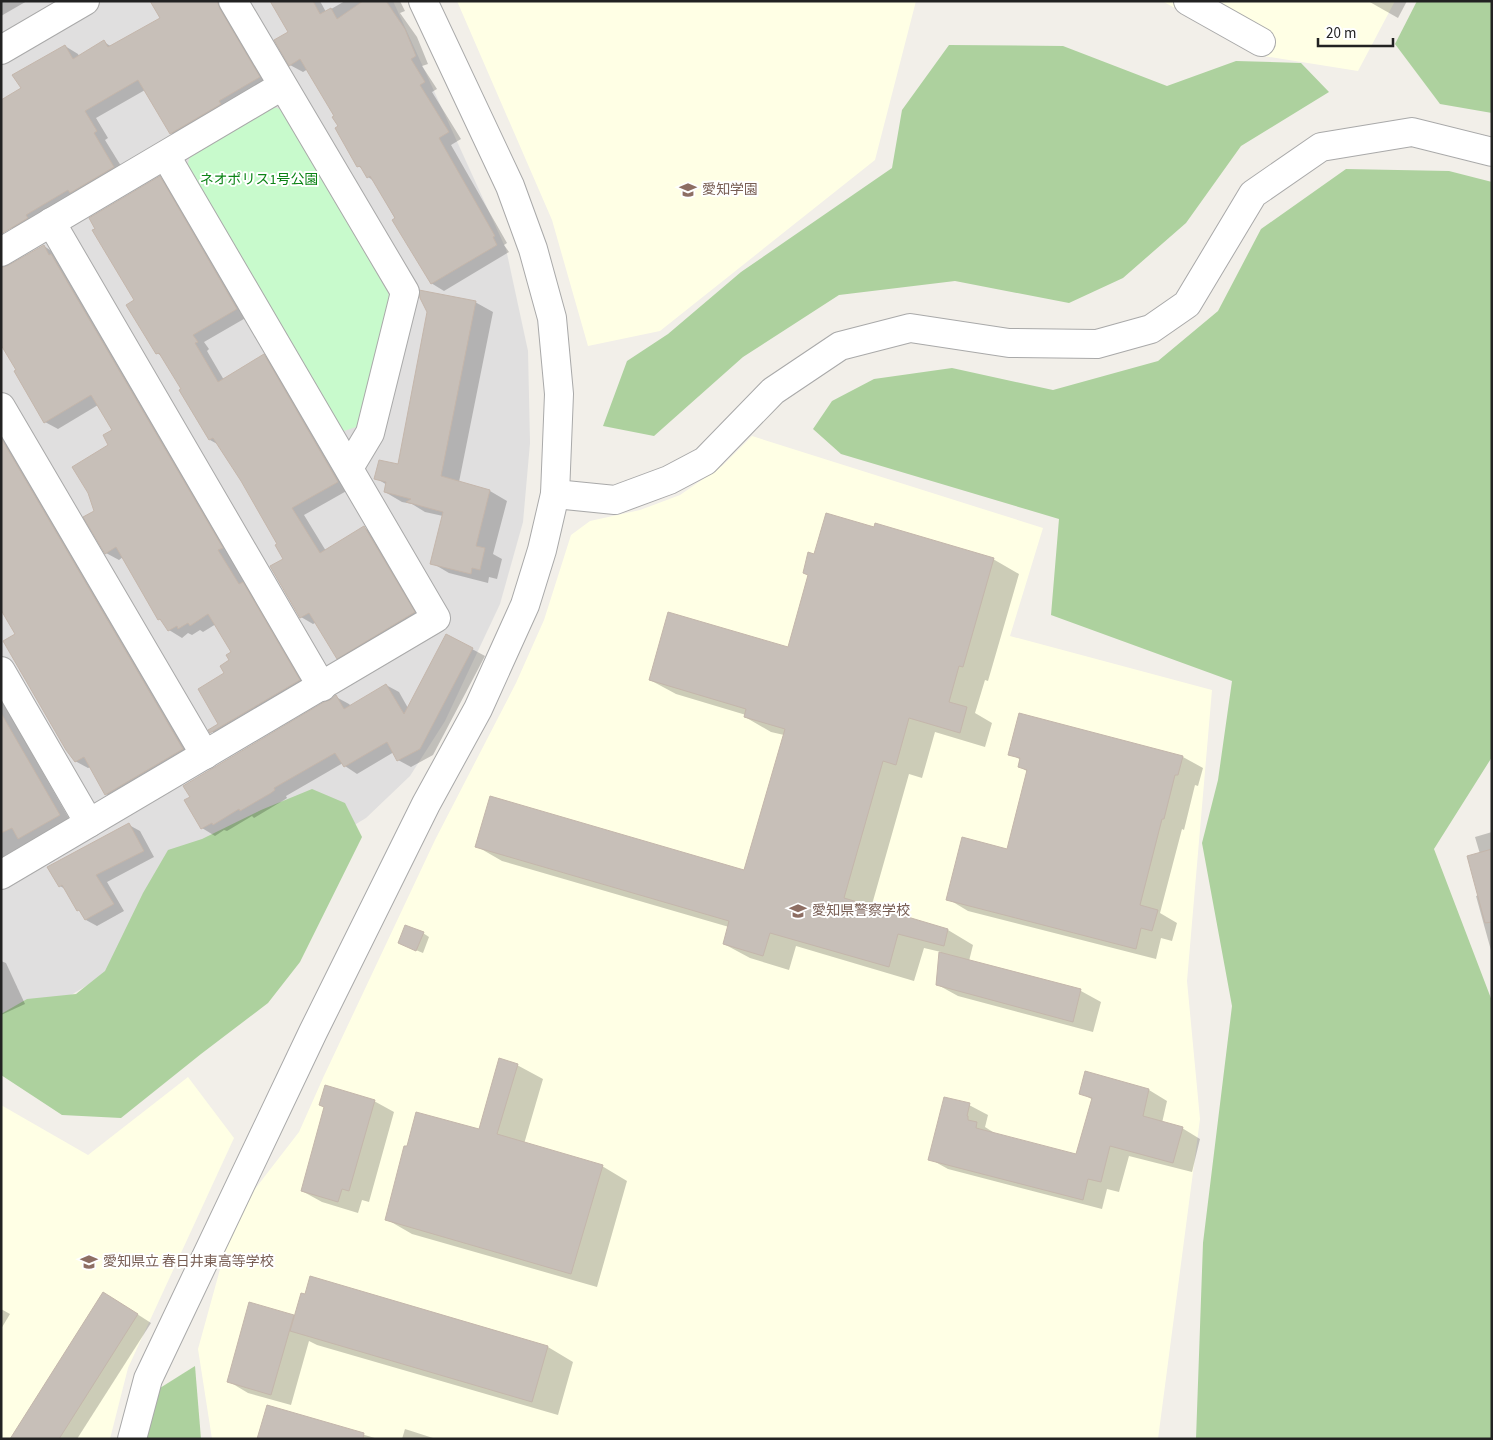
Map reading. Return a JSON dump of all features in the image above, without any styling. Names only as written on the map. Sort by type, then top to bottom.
[{"type":"street","points":[[1,50],[85,1]]},
{"type":"street","points":[[233,1],[405,292],[370,434],[348,468]]},
{"type":"street","points":[[132,1439],[152,1370],[313,1032],[426,804],[478,709],[525,605],[542,550],[555,494],[559,394],[552,318],[533,249],[510,186],[422,1]]},
{"type":"street","points":[[1188,1],[1262,42]]},
{"type":"street","points":[[1,252],[282,86]]},
{"type":"street","points":[[555,494],[615,500],[669,480],[705,461],[773,391],[840,346],[910,328],[1009,343],[1097,344],[1152,328],[1187,304],[1253,194],[1321,147],[1412,132],[1492,152]]},
{"type":"street","points":[[1,875],[436,618],[166,156]]},
{"type":"street","points":[[52,222],[322,687]]},
{"type":"street","points":[[1,407],[205,755]]},
{"type":"street","points":[[1,671],[90,823]]},
{"type":"shaded area","points":[[1,1],[393,1],[506,249],[528,351],[530,443],[523,522],[500,604],[445,721],[410,776],[366,818],[1,1037]]},
{"type":"shaded area","name":"愛知学園","points":[[457,1],[916,1],[875,160],[660,331],[588,346],[552,220]]},
{"type":"shaded area","points":[[1162,1],[1395,1],[1358,71],[1263,56]]},
{"type":"shaded area","name":"愛知県警察学校","points":[[752,436],[1043,528],[1010,636],[1212,690],[1187,981],[1200,1119],[1158,1439],[212,1439],[198,1349],[235,1215],[299,1132],[435,840],[516,683],[544,620],[571,535],[590,521],[640,510],[680,495],[722,466]]},
{"type":"shaded area","name":"愛知県立 春日井東高等学校","points":[[188,1077],[234,1138],[128,1368],[110,1439],[1,1439],[1,1105],[88,1155]]},
{"type":"green space","points":[[1417,1],[1492,1],[1492,113],[1440,104],[1395,44]]},
{"type":"green space","points":[[949,45],[1063,46],[1167,86],[1236,61],[1301,63],[1329,92],[1241,146],[1186,223],[1123,278],[1069,303],[955,281],[839,295],[743,357],[654,436],[603,426],[627,361],[668,334],[741,272],[892,168],[902,110]]},
{"type":"green space","name":"ネオポリス1号公園","points":[[270,106],[283,110],[388,292],[391,306],[362,425],[341,432],[187,168],[190,155]]},
{"type":"green space","points":[[1346,169],[1449,171],[1492,182],[1492,757],[1434,849],[1492,1001],[1492,1439],[1196,1439],[1203,1243],[1232,1006],[1202,843],[1218,780],[1232,681],[1051,615],[1059,519],[841,454],[813,429],[832,401],[874,379],[952,368],[1053,390],[1158,361],[1218,311],[1261,229]]},
{"type":"green space","points":[[312,789],[345,803],[362,837],[300,962],[268,1003],[121,1118],[62,1115],[1,1075],[1,1014],[27,999],[76,994],[105,971],[143,893],[168,850],[202,839],[261,810]]},
{"type":"green space","points":[[195,1366],[201,1439],[146,1439],[160,1388]]},
{"type":"building","points":[[150,1],[217,1],[260,77],[219,101],[221,104],[170,134],[138,80],[85,111],[97,131],[94,133],[114,167],[70,193],[68,190],[26,215],[28,218],[1,234],[1,100],[21,88],[12,75],[65,45],[73,59],[104,40],[108,47],[160,18]]},
{"type":"building","points":[[270,1],[313,1],[320,14],[331,8],[337,19],[363,1],[386,1],[405,29],[416,56],[411,59],[425,82],[420,85],[449,132],[439,138],[495,236],[493,237],[497,245],[431,284],[392,220],[395,218],[370,176],[367,178],[360,166],[357,167],[335,128],[338,126],[332,117],[334,116],[300,59],[289,66],[274,40],[288,32]]},
{"type":"building","points":[[160,176],[237,309],[193,335],[198,342],[195,343],[218,382],[264,354],[338,482],[292,508],[320,553],[364,526],[415,612],[337,659],[309,613],[300,618],[270,566],[283,559],[275,545],[277,544],[241,481],[213,438],[209,440],[159,353],[156,354],[126,305],[134,300],[92,230],[95,229],[89,218]]},
{"type":"building","points":[[44,245],[223,548],[218,550],[239,584],[243,582],[300,680],[210,733],[208,730],[218,724],[198,689],[224,673],[220,666],[229,660],[226,655],[231,652],[208,614],[190,626],[188,623],[178,629],[177,626],[168,631],[160,619],[158,620],[116,547],[105,554],[83,517],[94,511],[88,493],[72,467],[108,445],[103,435],[112,430],[91,395],[44,423],[1,345],[1,268]]},
{"type":"building","points":[[419,290],[476,301],[441,476],[490,490],[476,546],[485,548],[480,570],[472,568],[471,574],[430,564],[443,512],[406,502],[411,499],[384,492],[386,482],[374,479],[379,460],[398,464],[427,312],[420,298]]},
{"type":"building","points":[[1,438],[183,749],[105,795],[84,757],[75,762],[66,750],[3,641],[15,634],[1,610]]},
{"type":"building","points":[[826,513],[874,527],[875,523],[994,558],[963,667],[959,666],[949,702],[967,707],[960,733],[909,718],[896,765],[883,761],[844,898],[948,929],[944,946],[898,934],[889,967],[770,933],[763,956],[723,944],[729,921],[475,847],[490,796],[744,870],[785,729],[744,717],[746,709],[649,680],[668,612],[788,647],[808,575],[803,573],[808,552],[814,554]]},
{"type":"building","points":[[446,634],[473,648],[420,749],[397,761],[387,742],[344,767],[335,753],[274,788],[275,790],[271,793],[240,811],[239,809],[213,825],[212,823],[201,829],[184,800],[190,797],[183,786],[336,695],[344,709],[386,684],[404,714]]},
{"type":"building","points":[[1,713],[60,815],[18,839],[12,828],[1,833]]},
{"type":"building","points":[[1019,713],[1183,756],[1178,775],[1175,775],[1164,819],[1162,819],[1140,905],[1158,910],[1152,931],[1141,928],[1136,949],[946,900],[962,837],[1007,849],[1027,770],[1018,767],[1020,758],[1008,755]]},
{"type":"building","points":[[129,823],[144,851],[96,875],[114,904],[85,920],[79,910],[77,911],[62,885],[59,887],[47,867]]},
{"type":"building","points":[[1492,849],[1492,922],[1485,923],[1467,856]]},
{"type":"building","points":[[405,925],[424,932],[416,951],[398,943]]},
{"type":"building","points":[[939,952],[1081,989],[1073,1022],[936,985]]},
{"type":"building","points":[[499,1058],[518,1064],[497,1134],[603,1165],[571,1274],[385,1220],[404,1146],[407,1146],[416,1112],[479,1129]]},
{"type":"building","points":[[1085,1071],[1149,1089],[1143,1116],[1183,1127],[1173,1163],[1110,1146],[1101,1182],[1088,1179],[1083,1200],[928,1160],[944,1097],[970,1103],[967,1116],[968,1120],[977,1122],[976,1128],[1076,1154],[1092,1098],[1079,1094]]},
{"type":"building","points":[[325,1085],[375,1100],[349,1191],[342,1189],[338,1202],[301,1191],[324,1107],[319,1105]]},
{"type":"building","points":[[310,1276],[548,1346],[532,1402],[290,1331],[301,1293],[305,1294]]},
{"type":"building","points":[[103,1292],[138,1314],[59,1439],[10,1439]]},
{"type":"building","points":[[249,1302],[294,1315],[271,1395],[227,1382]]},
{"type":"building","points":[[267,1405],[364,1433],[363,1439],[257,1439]]},
{"type":"place","name":"愛知学園","points":[[688,190]]},
{"type":"place","name":"愛知県警察学校","points":[[798,911]]},
{"type":"place","name":"愛知県立 春日井東高等学校","points":[[89,1262]]}]
